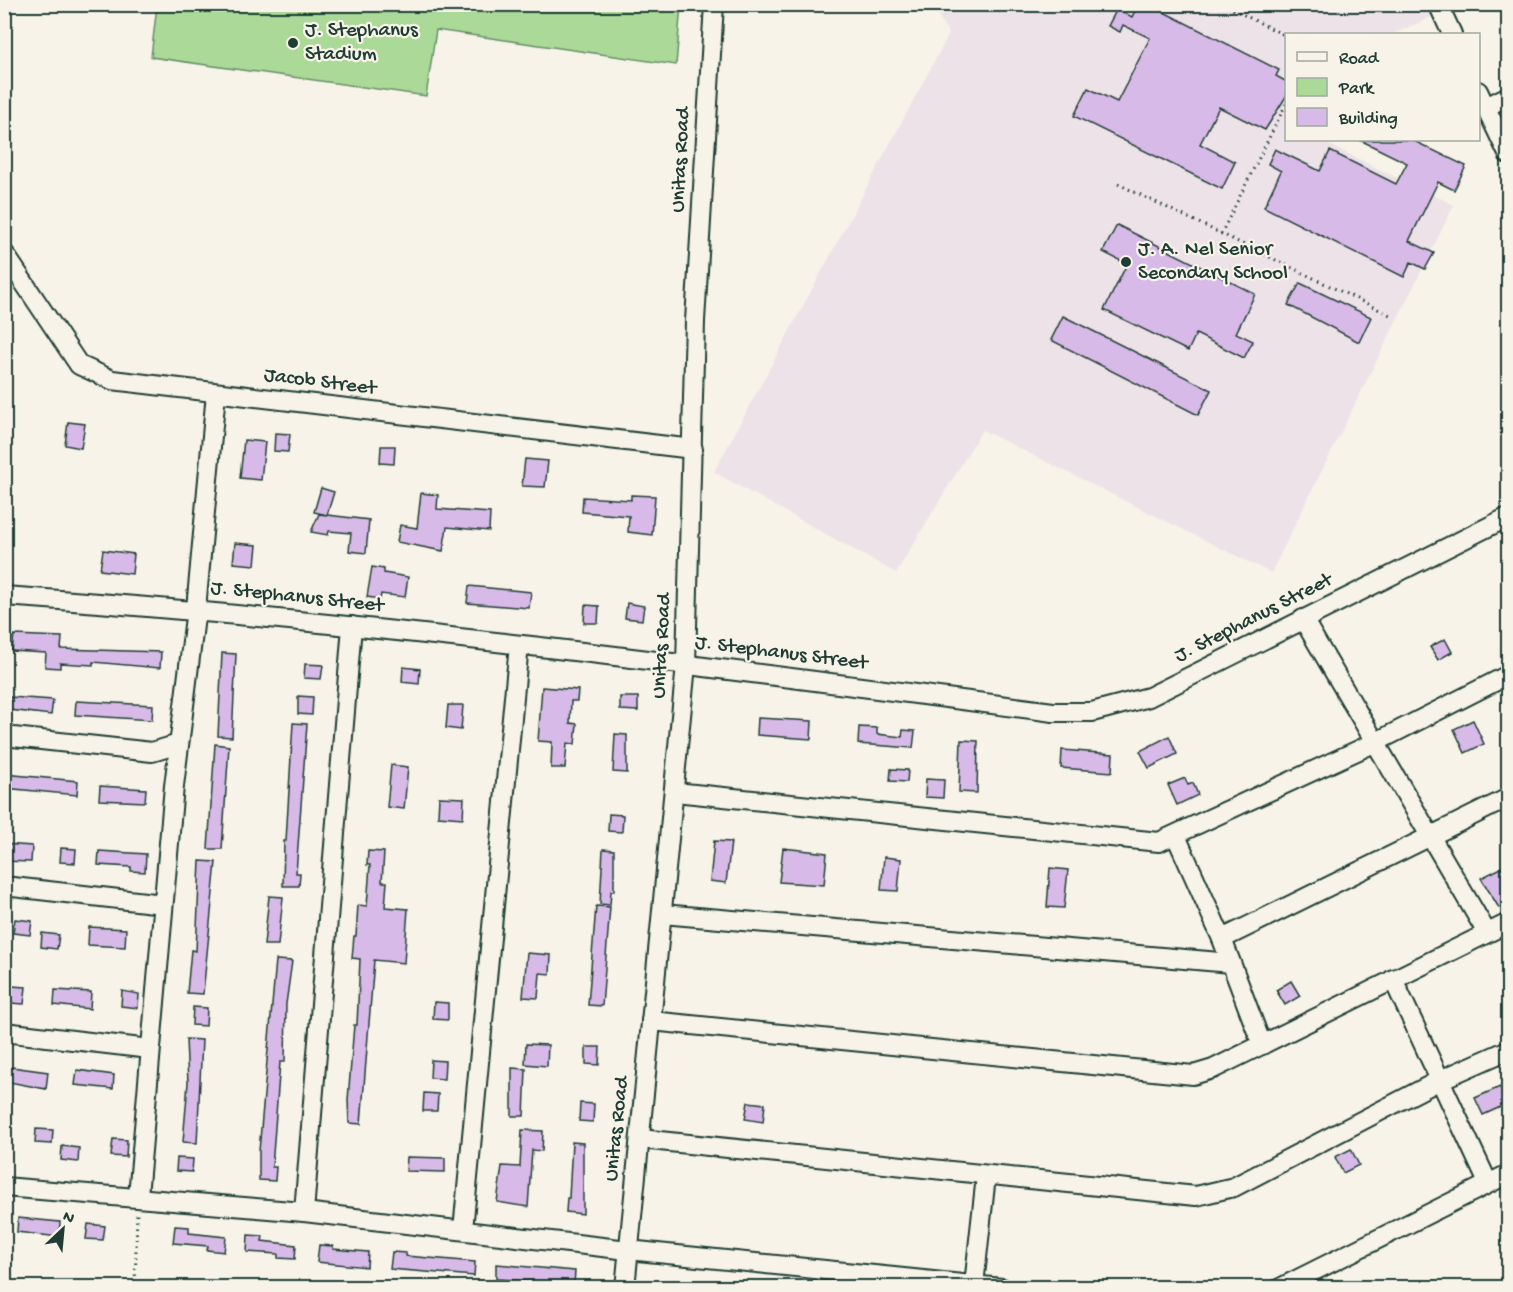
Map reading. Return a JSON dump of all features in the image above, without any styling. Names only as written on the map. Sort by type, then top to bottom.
[{"type":"street","name":"Unitas Road","points":[[625,1287],[686,665],[695,321],[714,4]]},
{"type":"street","points":[[1438,4],[1452,33]]},
{"type":"street","points":[[1509,96],[1482,99],[1509,154]]},
{"type":"street","name":"Jacob Street","points":[[4,253],[79,365],[112,380],[693,449]]},
{"type":"street","points":[[138,1197],[163,904],[216,393]]},
{"type":"street","name":"J. Stephanus Street","points":[[4,596],[195,609],[686,665],[1053,712],[1092,711],[1149,697],[1509,517]]},
{"type":"street","points":[[1303,619],[1487,933]]},
{"type":"street","points":[[304,1212],[352,626]]},
{"type":"street","points":[[463,1230],[519,645]]},
{"type":"street","points":[[675,792],[1158,842],[1176,836],[1376,742],[1509,675]]},
{"type":"street","points":[[4,736],[152,752],[179,744]]},
{"type":"street","points":[[1222,939],[1509,798]]},
{"type":"street","points":[[1176,836],[1222,939],[1262,1045]]},
{"type":"street","points":[[4,886],[163,904]]},
{"type":"street","points":[[662,914],[1231,963]]},
{"type":"street","points":[[651,1021],[1178,1075],[1213,1069],[1509,923]]},
{"type":"street","points":[[1393,979],[1488,1183]]},
{"type":"street","points":[[4,1032],[150,1049]]},
{"type":"street","points":[[640,1139],[1196,1196],[1216,1193],[1252,1178],[1440,1080],[1509,1050]]},
{"type":"street","points":[[1280,1287],[1509,1174]]},
{"type":"street","points":[[975,1285],[986,1176]]},
{"type":"street","points":[[4,1187],[304,1212],[628,1250],[1002,1287]]},
{"type":"path","points":[[1222,4],[1285,35]]},
{"type":"path","points":[[1221,234],[1285,108]]},
{"type":"path","points":[[1118,184],[1390,315]]},
{"type":"path","points":[[135,1287],[138,1197]]},
{"type":"shaded area","name":"J. A. Nel Senior Secondary School","points":[[932,5],[1425,5],[1432,17],[1395,33],[1285,33],[1285,141],[1321,141],[1454,205],[1271,573],[982,430],[896,573],[714,472],[949,34]]},
{"type":"green space","name":"J. Stephanus Stadium","points":[[157,4],[681,5],[676,65],[436,30],[426,96],[151,57]]},
{"type":"building","points":[[1138,4],[1148,4],[1279,70],[1276,76],[1285,81],[1285,98],[1265,130],[1219,107],[1200,144],[1235,162],[1222,189],[1074,116],[1088,88],[1117,102],[1150,38],[1123,25],[1120,32],[1108,26],[1117,9],[1132,17]]},
{"type":"building","points":[[1362,141],[1414,141],[1466,166],[1454,190],[1438,182],[1409,241],[1434,253],[1425,269],[1411,262],[1404,277],[1264,207],[1281,171],[1268,164],[1275,149],[1320,171],[1330,151],[1396,184],[1407,163]]},
{"type":"building","points":[[1117,225],[1255,294],[1236,333],[1253,341],[1244,358],[1196,334],[1188,351],[1104,310],[1127,264],[1103,252]]},
{"type":"building","points":[[1300,283],[1371,317],[1359,342],[1288,305]]},
{"type":"building","points":[[1063,316],[1211,390],[1198,415],[1051,340]]},
{"type":"building","points":[[68,422],[85,424],[81,448],[65,445]]},
{"type":"building","points":[[275,433],[290,434],[288,452],[274,451]]},
{"type":"building","points":[[244,440],[265,442],[261,480],[240,478]]},
{"type":"building","points":[[381,446],[395,446],[394,464],[380,463]]},
{"type":"building","points":[[525,459],[548,461],[545,487],[522,486]]},
{"type":"building","points":[[321,488],[334,492],[327,515],[314,512]]},
{"type":"building","points":[[421,493],[438,495],[437,509],[490,513],[489,531],[447,527],[443,551],[397,542],[400,525],[417,528]]},
{"type":"building","points":[[631,495],[655,496],[652,535],[628,532],[629,516],[582,512],[583,497],[631,500]]},
{"type":"building","points":[[319,514],[369,520],[366,553],[349,551],[351,533],[329,531],[328,535],[311,532]]},
{"type":"building","points":[[235,543],[257,545],[255,565],[233,563]]},
{"type":"building","points":[[103,550],[134,554],[132,574],[100,570]]},
{"type":"building","points":[[372,567],[384,569],[384,573],[408,577],[405,597],[381,594],[380,599],[367,597]]},
{"type":"building","points":[[469,586],[531,592],[529,608],[467,603]]},
{"type":"building","points":[[627,603],[644,606],[642,620],[625,618]]},
{"type":"building","points":[[585,605],[599,606],[598,623],[584,623]]},
{"type":"building","points":[[14,635],[62,637],[61,649],[161,652],[160,668],[93,662],[93,665],[60,663],[60,668],[45,667],[46,653],[12,651]]},
{"type":"building","points":[[1445,639],[1452,652],[1438,660],[1430,647]]},
{"type":"building","points":[[222,653],[236,654],[232,737],[218,736]]},
{"type":"building","points":[[305,664],[323,665],[321,679],[304,678]]},
{"type":"building","points":[[403,667],[420,669],[419,684],[402,682]]},
{"type":"building","points":[[542,687],[578,690],[577,701],[571,701],[570,723],[577,724],[575,744],[567,743],[565,768],[551,768],[552,742],[538,741]]},
{"type":"building","points":[[298,696],[313,697],[312,715],[298,714]]},
{"type":"building","points":[[10,697],[53,700],[51,715],[9,710]]},
{"type":"building","points":[[620,697],[638,697],[638,711],[620,710]]},
{"type":"building","points":[[76,701],[153,705],[152,720],[75,715]]},
{"type":"building","points":[[448,705],[463,705],[461,730],[446,728]]},
{"type":"building","points":[[758,718],[812,721],[811,739],[757,735]]},
{"type":"building","points":[[1473,720],[1484,744],[1465,753],[1454,729]]},
{"type":"building","points":[[293,723],[307,724],[296,873],[300,873],[299,886],[283,886],[284,841],[286,841]]},
{"type":"building","points":[[859,727],[877,728],[877,734],[902,737],[903,730],[915,731],[913,748],[858,744]]},
{"type":"building","points":[[615,734],[627,735],[627,773],[613,772]]},
{"type":"building","points":[[1169,736],[1177,754],[1149,768],[1140,751]]},
{"type":"building","points":[[961,740],[978,741],[977,793],[959,792]]},
{"type":"building","points":[[215,744],[229,746],[222,849],[208,849]]},
{"type":"building","points":[[1062,750],[1113,754],[1112,772],[1061,768]]},
{"type":"building","points":[[391,765],[408,767],[404,809],[387,807]]},
{"type":"building","points":[[891,769],[908,770],[907,782],[890,781]]},
{"type":"building","points":[[4,774],[78,781],[77,795],[4,788]]},
{"type":"building","points":[[1185,778],[1188,785],[1193,783],[1198,795],[1177,805],[1168,785]]},
{"type":"building","points":[[926,779],[944,780],[943,798],[925,797]]},
{"type":"building","points":[[100,786],[146,789],[145,802],[99,800]]},
{"type":"building","points":[[439,797],[464,798],[463,818],[438,816]]},
{"type":"building","points":[[609,814],[623,815],[622,832],[608,831]]},
{"type":"building","points":[[714,841],[731,842],[726,883],[710,881]]},
{"type":"building","points":[[4,844],[32,846],[31,862],[4,861]]},
{"type":"building","points":[[61,848],[76,849],[75,863],[60,862]]},
{"type":"building","points":[[783,848],[827,853],[824,885],[779,882]]},
{"type":"building","points":[[603,849],[614,850],[614,891],[611,891],[610,905],[600,904]]},
{"type":"building","points":[[99,851],[146,854],[145,872],[131,871],[131,867],[98,865]]},
{"type":"building","points":[[368,851],[384,852],[382,882],[387,882],[385,907],[408,909],[404,963],[374,960],[361,1124],[349,1123],[348,1100],[354,1025],[357,1025],[360,959],[352,958],[358,905],[367,906],[370,865],[367,865]]},
{"type":"building","points":[[884,857],[901,859],[898,891],[881,890]]},
{"type":"building","points":[[200,861],[216,862],[203,994],[187,993],[191,950],[196,951]]},
{"type":"building","points":[[1509,864],[1509,902],[1499,908],[1481,878]]},
{"type":"building","points":[[1050,868],[1068,870],[1064,908],[1047,907]]},
{"type":"building","points":[[269,896],[283,897],[278,945],[264,945]]},
{"type":"building","points":[[596,906],[610,907],[602,1006],[588,1005]]},
{"type":"building","points":[[15,919],[32,921],[30,935],[13,933]]},
{"type":"building","points":[[89,927],[126,929],[125,947],[88,945]]},
{"type":"building","points":[[42,933],[59,935],[57,949],[41,947]]},
{"type":"building","points":[[527,953],[551,955],[550,974],[540,973],[538,998],[523,997]]},
{"type":"building","points":[[276,960],[292,961],[286,1004],[285,1062],[280,1062],[272,1167],[276,1167],[275,1181],[259,1180],[259,1151]]},
{"type":"building","points":[[1291,981],[1300,996],[1285,1005],[1276,990]]},
{"type":"building","points":[[11,986],[26,987],[24,1004],[10,1003]]},
{"type":"building","points":[[55,990],[91,992],[90,1009],[54,1005]]},
{"type":"building","points":[[122,991],[139,994],[138,1008],[121,1006]]},
{"type":"building","points":[[434,1002],[448,1003],[448,1020],[433,1019]]},
{"type":"building","points":[[193,1007],[207,1008],[206,1026],[192,1025]]},
{"type":"building","points":[[186,1039],[202,1040],[197,1143],[183,1142],[188,1083]]},
{"type":"building","points":[[526,1044],[548,1045],[547,1066],[525,1064]]},
{"type":"building","points":[[586,1047],[600,1047],[599,1065],[586,1064]]},
{"type":"building","points":[[431,1060],[445,1061],[444,1079],[430,1078]]},
{"type":"building","points":[[4,1066],[48,1072],[46,1089],[4,1081]]},
{"type":"building","points":[[512,1068],[526,1069],[524,1116],[512,1116]]},
{"type":"building","points":[[77,1070],[114,1075],[113,1089],[75,1085]]},
{"type":"building","points":[[1500,1087],[1507,1104],[1483,1115],[1475,1098]]},
{"type":"building","points":[[424,1093],[438,1094],[437,1111],[423,1111]]},
{"type":"building","points":[[748,1102],[765,1104],[763,1122],[745,1119]]},
{"type":"building","points":[[580,1103],[594,1104],[593,1122],[579,1121]]},
{"type":"building","points":[[36,1129],[53,1130],[52,1144],[35,1143]]},
{"type":"building","points":[[522,1130],[543,1131],[542,1151],[532,1150],[528,1207],[497,1202],[502,1166],[520,1167]]},
{"type":"building","points":[[113,1139],[127,1140],[126,1157],[111,1156]]},
{"type":"building","points":[[572,1142],[583,1143],[583,1214],[566,1212]]},
{"type":"building","points":[[62,1146],[79,1148],[78,1162],[61,1160]]},
{"type":"building","points":[[1351,1149],[1359,1165],[1343,1173],[1335,1157]]},
{"type":"building","points":[[407,1157],[445,1158],[445,1172],[406,1171]]},
{"type":"building","points":[[177,1158],[193,1159],[192,1172],[176,1171]]},
{"type":"building","points":[[18,1218],[60,1222],[59,1237],[17,1232]]},
{"type":"building","points":[[88,1224],[105,1226],[103,1240],[86,1239]]},
{"type":"building","points":[[175,1226],[189,1227],[189,1233],[226,1237],[224,1252],[207,1250],[208,1246],[173,1243]]},
{"type":"building","points":[[248,1235],[263,1236],[262,1241],[296,1245],[295,1259],[278,1258],[278,1254],[247,1252]]},
{"type":"building","points":[[319,1245],[333,1246],[333,1249],[368,1252],[367,1267],[317,1262]]},
{"type":"building","points":[[392,1252],[406,1253],[406,1256],[475,1262],[474,1276],[390,1269]]},
{"type":"building","points":[[496,1264],[575,1271],[574,1284],[496,1279]]},
{"type":"place","name":"J. Stephanus Stadium","points":[[293,43]]},
{"type":"place","name":"J. A. Nel Senior Secondary School","points":[[1126,262]]}]
